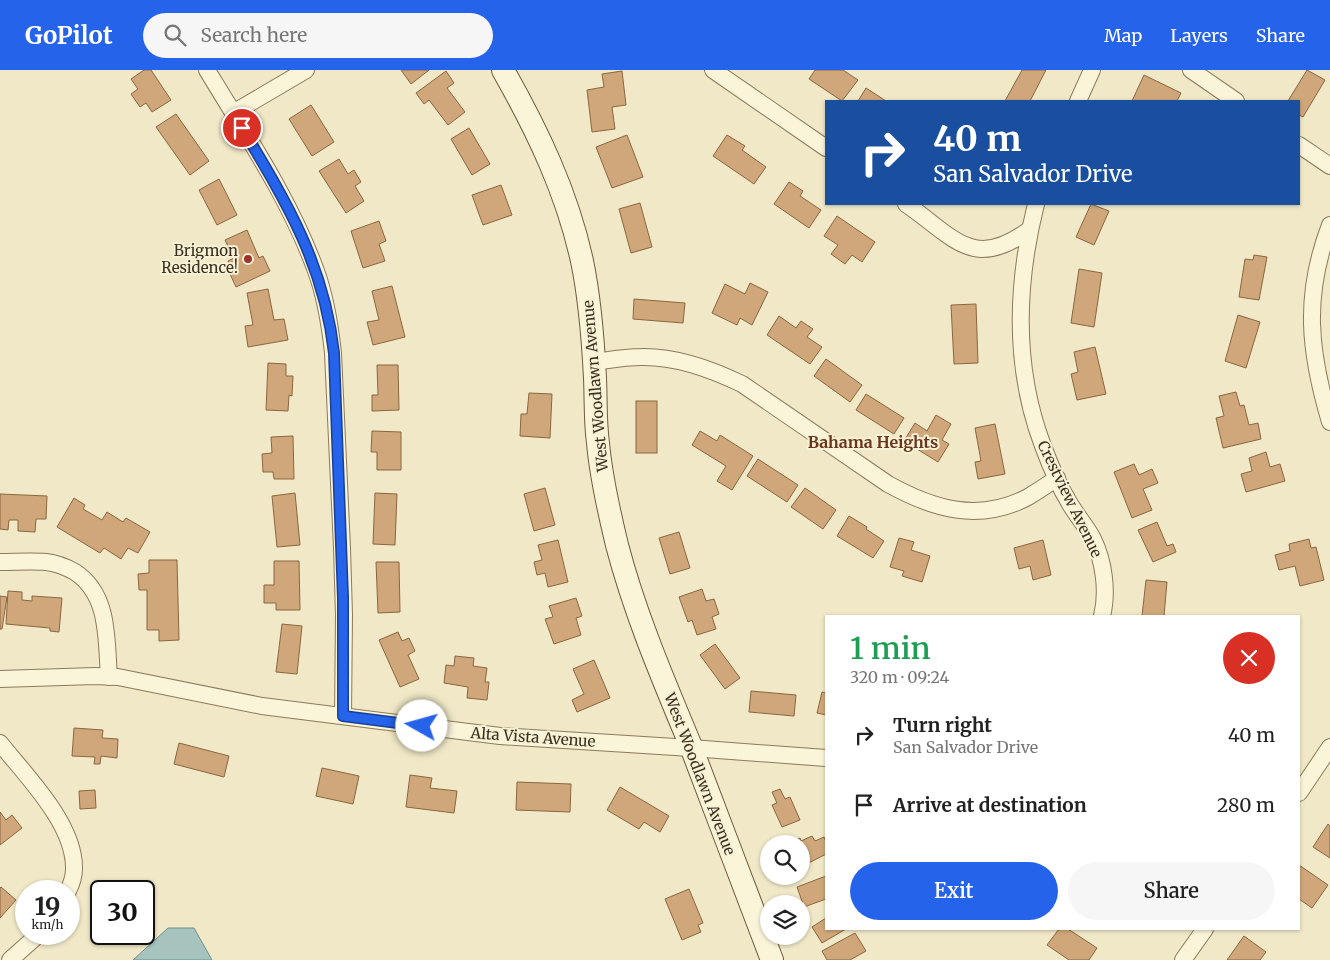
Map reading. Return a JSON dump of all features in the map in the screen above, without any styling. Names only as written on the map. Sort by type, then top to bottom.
[{"type":"street","points":[[207,70],[295,221],[317,272],[330,324],[334,353],[342,548],[344,615],[343,716]]},
{"type":"street","points":[[232,113],[306,70]]},
{"type":"street","points":[[713,70],[825,147]]},
{"type":"street","points":[[1078,100],[1092,70]]},
{"type":"street","points":[[1191,70],[1235,100]]},
{"type":"street","name":"West Woodlawn Avenue","points":[[506,71],[538,137],[564,198],[582,262],[593,337],[598,444],[602,477],[617,544],[640,622],[691,748],[772,960]]},
{"type":"street","points":[[1300,146],[1330,166]]},
{"type":"street","points":[[907,205],[957,242],[972,248],[985,249],[997,246],[1020,237],[1030,229]]},
{"type":"street","name":"Crestview Avenue","points":[[1036,205],[1030,229],[1022,287],[1020,328],[1025,381],[1043,446],[1070,504],[1093,539],[1099,555],[1105,596],[1102,615]]},
{"type":"street","points":[[1330,225],[1320,250],[1315,272],[1311,316],[1314,353],[1320,386],[1330,422]]},
{"type":"street","points":[[594,362],[624,358],[660,358],[686,363],[722,374],[742,384],[888,484],[908,495],[947,509],[963,511],[996,508],[1027,497],[1057,478]]},
{"type":"street","points":[[0,562],[47,562],[62,566],[82,577],[96,594],[104,615],[109,677]]},
{"type":"street","name":"Alta Vista Avenue","points":[[0,679],[109,677],[140,680],[262,706],[500,736],[691,748]]},
{"type":"street","points":[[0,743],[55,813],[63,827],[69,842],[75,871],[72,880]]},
{"type":"street","points":[[1300,792],[1330,747]]},
{"type":"street","points":[[691,748],[825,758]]},
{"type":"street","points":[[1183,960],[1204,930]]},
{"type":"street","points":[[10,960],[27,945]]},
{"type":"water","points":[[168,928],[194,928],[212,960],[133,960],[149,945],[155,945],[155,940]]},
{"type":"building","points":[[144,70],[151,70],[171,100],[152,112],[146,103],[140,107],[131,94],[138,89],[131,79]]},
{"type":"building","points":[[401,70],[429,70],[411,84]]},
{"type":"building","points":[[815,70],[843,70],[858,80],[843,100],[840,100],[809,79]]},
{"type":"building","points":[[1022,70],[1046,70],[1031,100],[1006,100]]},
{"type":"building","points":[[1307,70],[1325,80],[1303,117],[1300,116],[1300,100],[1289,100]]},
{"type":"building","points":[[446,71],[454,83],[447,88],[465,112],[448,125],[429,100],[424,104],[416,93]]},
{"type":"building","points":[[622,71],[626,105],[612,107],[615,129],[592,132],[587,90],[604,87],[602,74]]},
{"type":"building","points":[[1144,75],[1181,93],[1178,100],[1132,100]]},
{"type":"building","points":[[866,88],[884,100],[859,100]]},
{"type":"building","points":[[311,105],[334,142],[312,156],[289,119]]},
{"type":"building","points":[[176,114],[209,161],[190,175],[156,127]]},
{"type":"building","points":[[469,128],[490,164],[472,175],[451,139]]},
{"type":"building","points":[[627,135],[643,177],[612,188],[596,147]]},
{"type":"building","points":[[727,135],[745,146],[742,150],[766,167],[754,184],[713,156]]},
{"type":"building","points":[[339,159],[348,174],[354,170],[361,182],[355,186],[364,201],[346,213],[319,171]]},
{"type":"building","points":[[219,179],[237,215],[217,225],[199,190]]},
{"type":"building","points":[[789,182],[803,191],[800,196],[821,210],[809,228],[774,204]]},
{"type":"building","points":[[501,185],[512,215],[483,225],[472,195]]},
{"type":"building","points":[[640,203],[652,247],[631,253],[619,209]]},
{"type":"building","points":[[1091,205],[1109,211],[1094,245],[1076,237]]},
{"type":"building","points":[[837,216],[875,242],[862,262],[852,255],[845,264],[831,254],[838,245],[824,236]]},
{"type":"building","points":[[379,221],[386,241],[379,244],[385,261],[363,268],[351,231]]},
{"type":"building","name":"Brigmon Residence!","points":[[247,230],[259,258],[263,256],[270,271],[236,287],[230,274],[234,272],[228,261],[234,258],[225,240]]},
{"type":"building","points":[[1254,255],[1267,257],[1259,300],[1239,297],[1245,259],[1253,260]]},
{"type":"building","points":[[1079,269],[1102,273],[1094,327],[1071,323]]},
{"type":"building","points":[[750,283],[768,292],[752,325],[740,318],[737,325],[712,313],[725,284],[745,294]]},
{"type":"building","points":[[392,286],[405,337],[373,345],[367,322],[379,320],[372,291]]},
{"type":"building","points":[[268,289],[274,320],[284,319],[288,340],[248,347],[245,326],[253,325],[247,293]]},
{"type":"building","points":[[634,299],[685,303],[683,323],[633,319]]},
{"type":"building","points":[[976,304],[978,363],[954,364],[951,305]]},
{"type":"building","points":[[1238,315],[1260,322],[1246,368],[1225,361]]},
{"type":"building","points":[[779,316],[796,328],[801,321],[813,329],[807,337],[822,347],[810,364],[767,335]]},
{"type":"building","points":[[1095,347],[1106,394],[1077,400],[1071,374],[1078,372],[1074,352]]},
{"type":"building","points":[[826,359],[862,385],[850,402],[814,376]]},
{"type":"building","points":[[268,363],[286,364],[286,376],[293,376],[292,396],[289,395],[288,411],[266,410]]},
{"type":"building","points":[[377,365],[398,365],[399,410],[372,411],[372,395],[378,395]]},
{"type":"building","points":[[1236,392],[1240,406],[1244,405],[1249,425],[1258,423],[1261,439],[1223,448],[1216,418],[1224,416],[1219,396]]},
{"type":"building","points":[[529,393],[552,394],[550,438],[520,436],[521,414],[527,414]]},
{"type":"building","points":[[866,394],[904,418],[894,434],[856,410]]},
{"type":"building","points":[[636,401],[657,401],[657,453],[636,453]]},
{"type":"building","points":[[936,415],[951,424],[942,440],[949,444],[938,462],[904,441],[915,423],[927,431]]},
{"type":"building","points":[[995,424],[1005,474],[978,479],[975,462],[981,461],[975,428]]},
{"type":"building","points":[[372,431],[401,432],[401,470],[377,470],[377,452],[371,452]]},
{"type":"building","points":[[700,431],[717,441],[720,435],[753,456],[732,490],[717,481],[726,466],[692,445]]},
{"type":"building","points":[[293,436],[294,479],[274,479],[273,472],[263,472],[262,454],[272,453],[271,437]]},
{"type":"building","points":[[1266,452],[1270,467],[1280,464],[1285,481],[1246,492],[1241,474],[1252,471],[1249,458]]},
{"type":"building","points":[[758,459],[798,485],[787,502],[747,476]]},
{"type":"building","points":[[1134,464],[1139,475],[1152,469],[1158,483],[1143,489],[1152,510],[1132,518],[1114,472]]},
{"type":"building","points":[[545,488],[555,525],[534,531],[524,494]]},
{"type":"building","points":[[805,488],[836,510],[823,529],[791,507]]},
{"type":"building","points":[[295,493],[300,545],[277,547],[272,496]]},
{"type":"building","points":[[375,493],[397,494],[395,545],[373,544]]},
{"type":"building","points":[[0,494],[47,496],[46,519],[36,519],[35,532],[18,531],[18,520],[9,520],[8,530],[0,529]]},
{"type":"building","points":[[74,498],[85,505],[83,509],[102,520],[107,512],[123,522],[126,518],[150,532],[138,553],[128,548],[121,559],[104,548],[100,553],[57,527]]},
{"type":"building","points":[[849,516],[867,527],[866,529],[884,541],[873,558],[837,536]]},
{"type":"building","points":[[1157,522],[1167,546],[1173,544],[1176,552],[1153,562],[1138,530]]},
{"type":"building","points":[[679,532],[690,568],[670,574],[659,538]]},
{"type":"building","points":[[899,538],[914,542],[911,550],[930,556],[922,582],[902,576],[904,571],[890,567]]},
{"type":"building","points":[[1309,539],[1311,548],[1316,547],[1324,580],[1300,586],[1295,566],[1279,570],[1275,555],[1290,551],[1289,544]]},
{"type":"building","points":[[558,540],[568,582],[548,587],[545,573],[537,575],[534,562],[542,560],[538,545]]},
{"type":"building","points":[[1043,540],[1051,575],[1033,580],[1030,566],[1019,569],[1014,548]]},
{"type":"building","points":[[149,560],[177,560],[179,640],[159,641],[159,630],[147,630],[147,590],[139,590],[138,574],[149,573]]},
{"type":"building","points":[[274,561],[299,561],[300,610],[276,610],[276,603],[264,603],[264,585],[274,585]]},
{"type":"building","points":[[376,562],[399,562],[400,612],[378,613]]},
{"type":"building","points":[[1146,580],[1167,582],[1164,615],[1142,615]]},
{"type":"building","points":[[702,589],[706,601],[714,599],[719,614],[712,617],[716,629],[697,635],[692,620],[688,622],[679,597]]},
{"type":"building","points":[[8,591],[22,592],[22,600],[32,601],[32,596],[62,598],[59,632],[50,631],[50,628],[6,624]]},
{"type":"building","points":[[0,596],[7,597],[2,629],[0,629]]},
{"type":"building","points":[[576,598],[582,616],[576,618],[581,635],[554,644],[545,619],[553,617],[549,606]]},
{"type":"building","points":[[282,624],[302,626],[297,674],[276,672]]},
{"type":"building","points":[[398,632],[402,641],[409,638],[415,651],[408,655],[419,679],[400,687],[379,640]]},
{"type":"building","points":[[715,644],[740,678],[725,689],[700,655]]},
{"type":"building","points":[[455,656],[474,658],[473,666],[487,668],[485,682],[489,682],[487,700],[467,698],[468,687],[444,683],[446,665],[454,666]]},
{"type":"building","points":[[594,660],[610,698],[577,712],[572,700],[584,694],[573,669]]},
{"type":"building","points":[[751,691],[796,695],[794,716],[749,712]]},
{"type":"building","points":[[822,692],[825,693],[825,715],[817,713]]},
{"type":"building","points":[[74,728],[103,730],[102,738],[118,739],[117,758],[101,756],[100,764],[94,764],[95,757],[72,756]]},
{"type":"building","points":[[179,743],[229,756],[224,777],[174,764]]},
{"type":"building","points":[[322,768],[359,776],[353,804],[316,796]]},
{"type":"building","points":[[410,775],[432,778],[430,788],[457,791],[454,813],[406,807]]},
{"type":"building","points":[[517,782],[571,784],[570,812],[516,810]]},
{"type":"building","points":[[620,787],[669,816],[660,832],[644,822],[639,829],[607,810]]},
{"type":"building","points":[[780,789],[785,799],[790,797],[800,820],[782,827],[772,805],[777,803],[772,792]]},
{"type":"building","points":[[95,790],[96,808],[80,809],[79,791]]},
{"type":"building","points":[[0,812],[6,820],[12,815],[22,828],[0,845]]},
{"type":"building","points":[[1328,824],[1330,826],[1330,858],[1313,847]]},
{"type":"building","points":[[812,836],[815,841],[824,837],[825,855],[810,862],[810,837]]},
{"type":"building","points":[[1300,866],[1328,885],[1312,908],[1300,900]]},
{"type":"building","points":[[825,876],[825,899],[810,905],[810,895],[800,895],[797,887],[810,885],[810,882]]},
{"type":"building","points":[[0,888],[15,901],[0,918]]},
{"type":"building","points":[[689,889],[703,923],[698,925],[701,932],[682,940],[665,899]]},
{"type":"building","points":[[825,919],[825,930],[844,930],[822,943],[812,927]]},
{"type":"building","points":[[1058,930],[1070,930],[1097,948],[1089,960],[1069,960],[1047,945]]},
{"type":"building","points":[[855,933],[866,951],[850,960],[827,960],[822,951]]},
{"type":"building","points":[[1244,936],[1266,952],[1260,960],[1227,960]]},
{"type":"place","name":"Brigmon Residence!","points":[[248,259]]},
{"type":"district","name":"Bahama Heights","points":[[873,442]]},
{"type":"route","points":[[242,128],[295,221],[317,272],[330,324],[334,353],[342,548],[344,615],[343,716],[422,726]]}]
